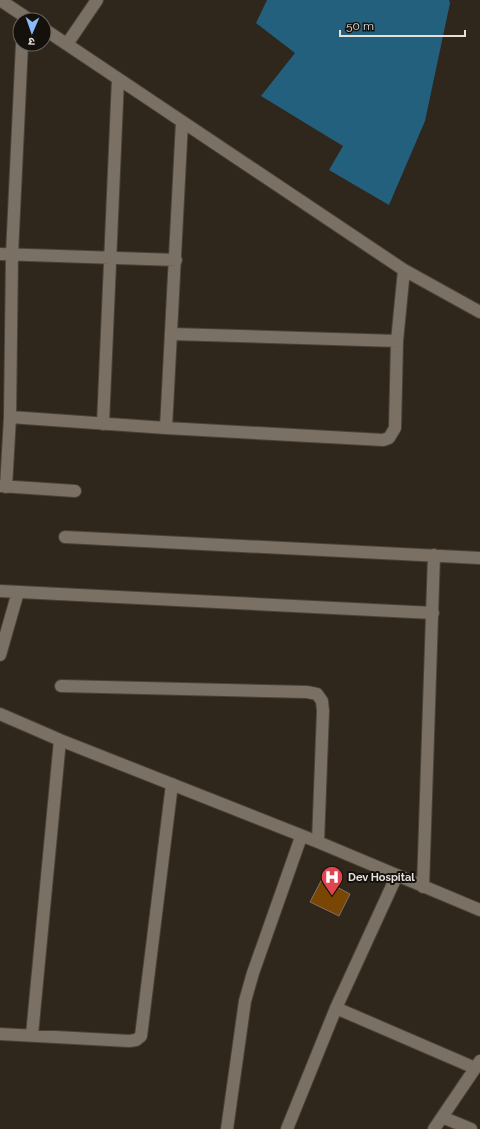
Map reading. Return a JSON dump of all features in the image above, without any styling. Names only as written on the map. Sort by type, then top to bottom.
[{"type":"street","points":[[0,0],[17,12]]},
{"type":"street","points":[[66,44],[97,0]]},
{"type":"street","points":[[52,34],[404,270],[480,312]]},
{"type":"street","points":[[21,52],[6,254],[10,417],[3,486],[75,491]]},
{"type":"street","points":[[103,424],[118,79]]},
{"type":"street","points":[[166,428],[176,260],[182,122]]},
{"type":"street","points":[[6,254],[111,259],[176,260]]},
{"type":"street","points":[[10,417],[166,428],[383,440],[389,438],[395,428],[397,341],[404,270]]},
{"type":"street","points":[[172,334],[397,341]]},
{"type":"street","points":[[66,537],[480,558]]},
{"type":"street","points":[[423,888],[434,555]]},
{"type":"street","points":[[0,591],[433,613]]},
{"type":"street","points":[[0,655],[18,592]]},
{"type":"street","points":[[60,686],[307,692],[317,694],[322,701],[323,711],[318,842]]},
{"type":"street","points":[[0,714],[60,740],[301,837],[318,842],[397,875],[423,888],[480,910]]},
{"type":"street","points":[[32,1035],[60,740]]},
{"type":"street","points":[[0,1034],[129,1041],[136,1040],[140,1036],[172,784]]},
{"type":"street","points":[[227,1129],[245,1001],[253,973],[301,837]]},
{"type":"street","points":[[287,1129],[336,1008],[397,875]]},
{"type":"street","points":[[336,1008],[478,1065],[434,1129]]},
{"type":"street","points":[[442,1117],[471,1129]]},
{"type":"water","points":[[267,0],[449,0],[450,3],[425,121],[389,205],[329,170],[343,146],[261,96],[295,53],[256,23]]},
{"type":"building","points":[[322,879],[350,894],[339,916],[310,902]]},
{"type":"place","name":"Dev Hospital","points":[[332,896]]}]
